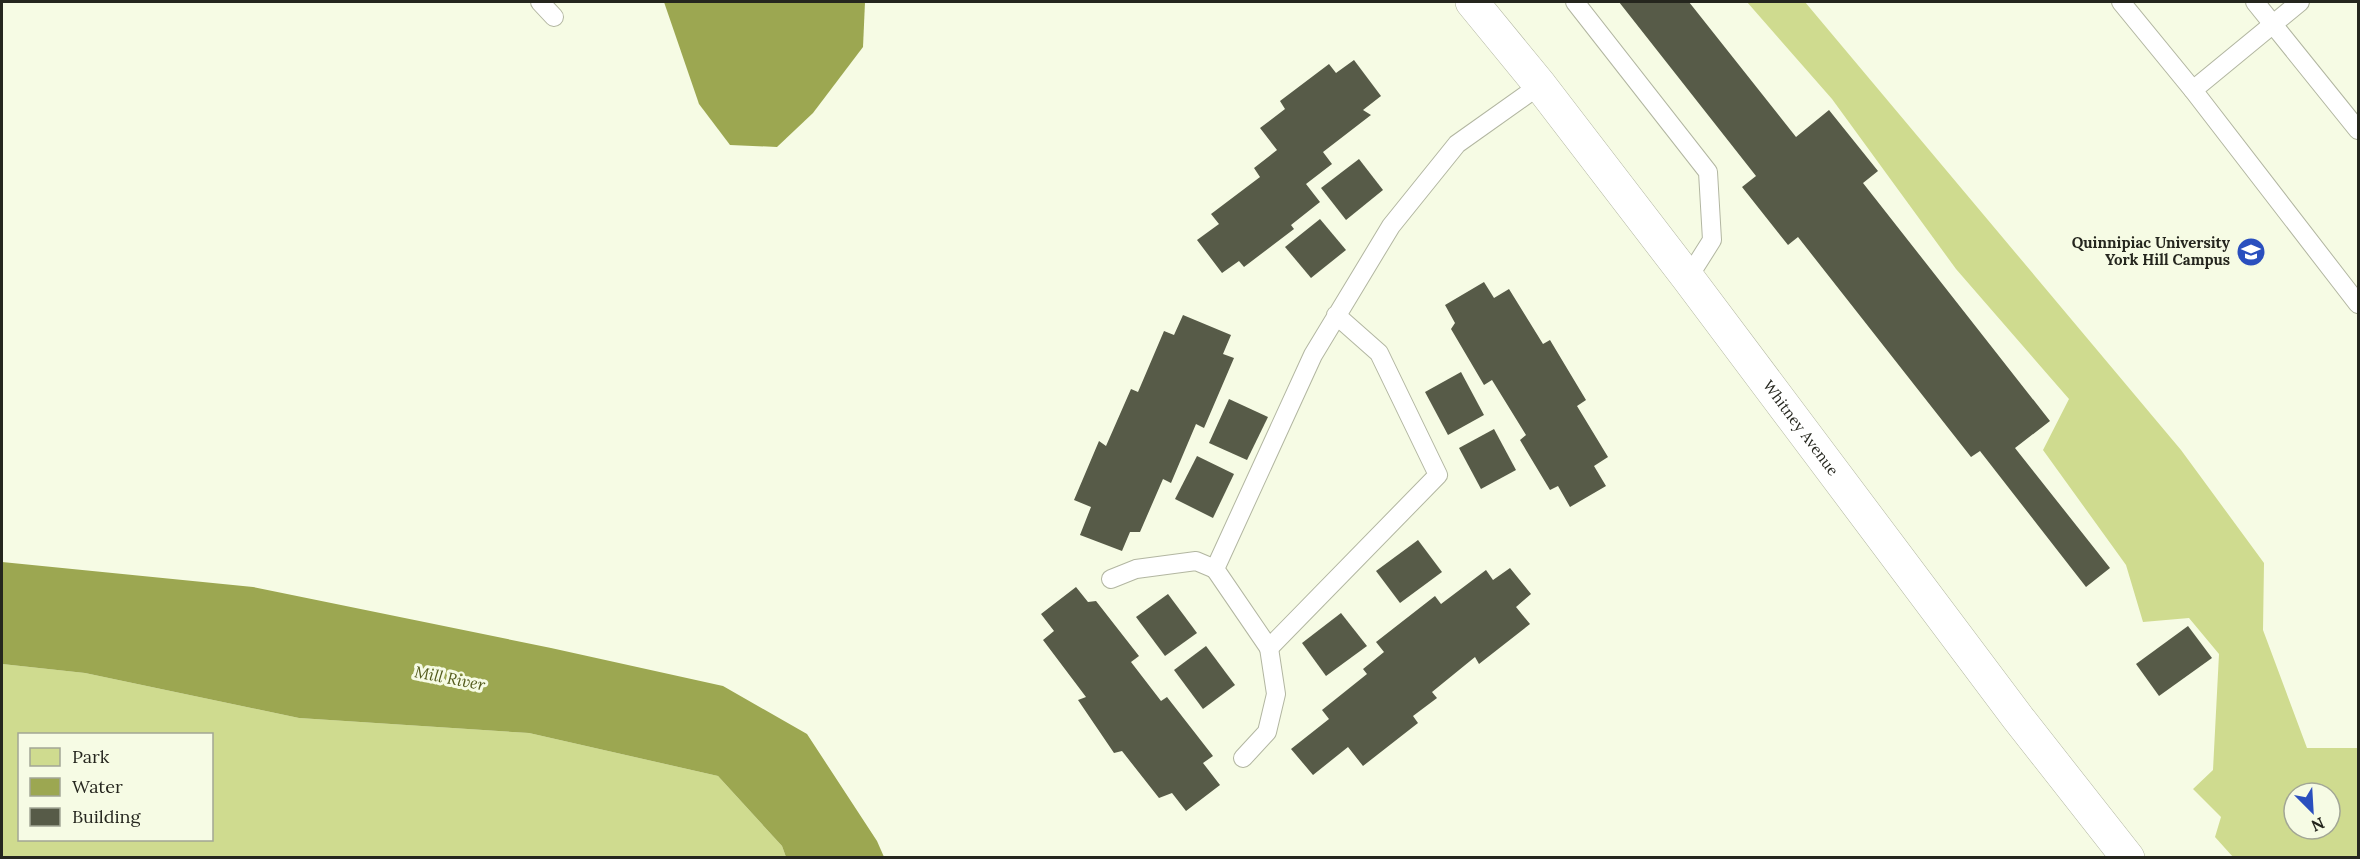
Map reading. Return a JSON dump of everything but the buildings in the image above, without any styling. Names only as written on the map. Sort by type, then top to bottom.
[{"type":"highway","name":"Whitney Avenue","points":[[1477,3],[1688,278],[2018,718],[2128,858]]},
{"type":"lane","points":[[540,2],[554,17]]},
{"type":"lane","points":[[1575,2],[1708,172],[1712,240],[1688,278]]},
{"type":"lane","points":[[2121,2],[2193,90],[2358,304]]},
{"type":"lane","points":[[2255,2],[2358,130]]},
{"type":"lane","points":[[2193,90],[2300,2]]},
{"type":"lane","points":[[1215,569],[1313,355],[1391,226],[1457,144],[1540,85]]},
{"type":"lane","points":[[1269,648],[1438,475],[1379,353],[1336,315]]},
{"type":"lane","points":[[1111,579],[1136,569],[1196,561],[1215,569],[1269,648],[1276,694],[1266,732],[1243,758]]},
{"type":"green space","points":[[1747,2],[1805,2],[2181,450],[2264,563],[2263,630],[2307,748],[2358,748],[2358,857],[2233,857],[2215,837],[2221,817],[2193,789],[2213,770],[2219,654],[2189,618],[2143,622],[2126,565],[2043,450],[2069,399],[1956,269],[1832,99]]},
{"type":"green space","points":[[2,664],[85,673],[299,718],[529,733],[718,776],[782,846],[786,857],[2,858]]},
{"type":"water","points":[[664,2],[865,2],[863,47],[813,113],[777,147],[730,145],[699,104]]},
{"type":"water","name":"Mill River","points":[[2,562],[253,587],[723,686],[807,734],[877,841],[884,857],[786,857],[782,846],[718,776],[529,733],[299,718],[85,673],[2,664]]},
{"type":"place","name":"Quinnipiac University York Hill Campus","points":[[2251,252]]}]
